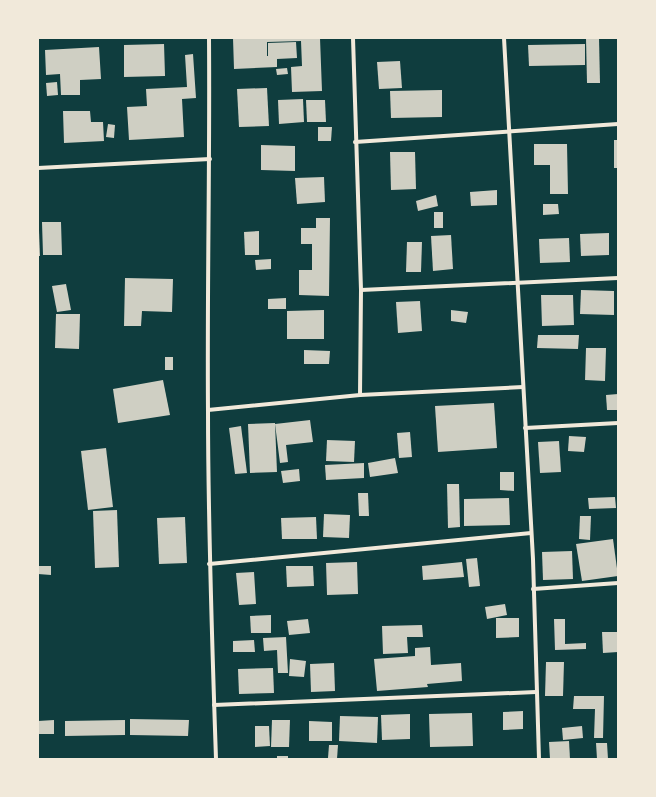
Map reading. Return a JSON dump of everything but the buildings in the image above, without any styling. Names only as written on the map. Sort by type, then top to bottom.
[{"type":"street","points":[[209,38],[210,159],[208,410],[210,564],[216,759]]},
{"type":"street","points":[[353,38],[355,142],[361,290],[360,395]]},
{"type":"street","points":[[504,38],[531,532],[539,759]]},
{"type":"street","points":[[355,142],[618,124]]},
{"type":"street","points":[[38,168],[210,159]]},
{"type":"street","points":[[361,290],[618,278]]},
{"type":"street","points":[[208,410],[360,395],[523,386]]},
{"type":"street","points":[[525,428],[618,423]]},
{"type":"street","points":[[210,564],[531,532]]},
{"type":"street","points":[[533,589],[618,583]]},
{"type":"street","points":[[214,705],[536,692]]}]
